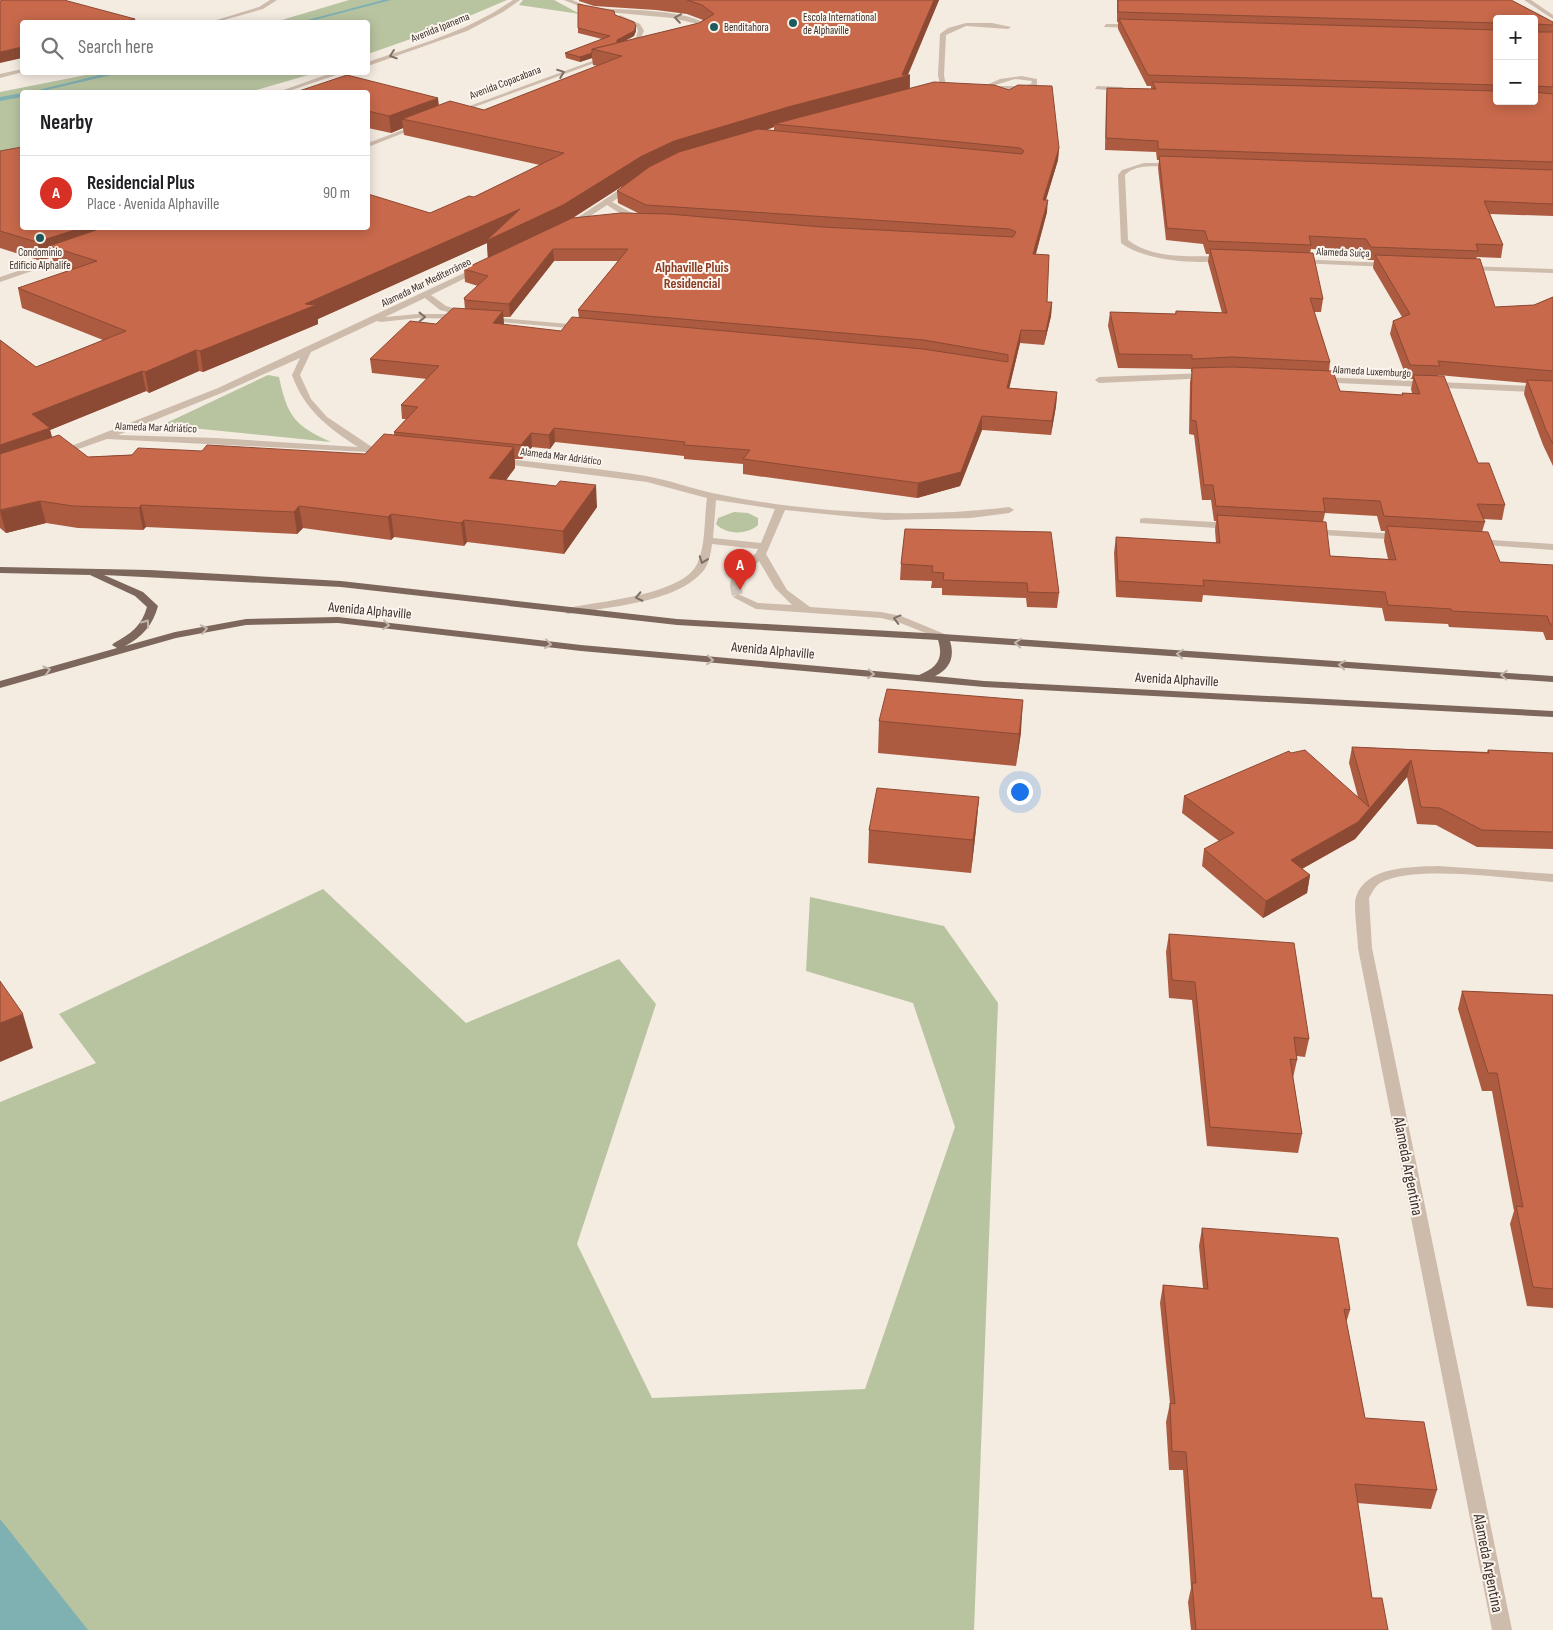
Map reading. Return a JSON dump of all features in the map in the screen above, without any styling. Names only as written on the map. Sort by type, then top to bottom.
[{"type":"main road","name":"Avenida Alphaville","points":[[0,570],[150,572],[341,584],[677,622],[942,637],[1553,679]]},
{"type":"main road","points":[[85,571],[118,583],[139,594],[153,606],[150,620],[134,638],[91,657]]},
{"type":"main road","name":"Avenida Alphaville","points":[[0,685],[91,657],[175,635],[246,622],[338,620],[581,648],[922,678],[1553,714]]},
{"type":"main road","points":[[922,678],[934,674],[943,666],[947,658],[947,648],[942,637]]},
{"type":"street","points":[[220,20],[261,8],[274,0]]},
{"type":"street","name":"Avenida Ipanema","points":[[370,63],[455,32],[508,7],[517,0]]},
{"type":"street","name":"Avenida Copacabana","points":[[449,115],[595,60],[638,38],[641,31],[638,25],[567,0]]},
{"type":"street","points":[[1527,0],[1553,17]]},
{"type":"street","name":"Avenida Copacabana","points":[[589,9],[680,18],[696,21],[710,28],[697,35]]},
{"type":"street","points":[[943,86],[941,75],[943,34],[949,28],[972,24],[1008,27]]},
{"type":"street","points":[[1106,26],[1143,26]]},
{"type":"street","points":[[620,54],[628,51]]},
{"type":"street","name":"Avenida Copacabana","points":[[595,60],[612,56]]},
{"type":"street","points":[[0,76],[20,71]]},
{"type":"street","points":[[287,90],[333,75]]},
{"type":"street","points":[[973,87],[983,88],[1022,88],[1034,85],[1035,80],[1008,78],[983,88]]},
{"type":"street","points":[[924,91],[943,86],[953,87]]},
{"type":"street","points":[[1097,88],[1127,89]]},
{"type":"street","points":[[370,145],[422,125]]},
{"type":"street","points":[[1180,165],[1160,164],[1131,168],[1124,171],[1122,175],[1124,241],[1129,246],[1139,250],[1162,254],[1237,259]]},
{"type":"street","points":[[589,223],[568,227],[609,203],[638,181]]},
{"type":"street","points":[[609,203],[628,214],[650,221],[626,222]]},
{"type":"street","points":[[0,280],[80,253]]},
{"type":"street","name":"Alameda Suíça","points":[[1286,261],[1395,265]]},
{"type":"street","name":"Alameda Mar Mediterrâneo","points":[[53,455],[106,438],[307,352],[485,266]]},
{"type":"street","points":[[1454,267],[1553,271]]},
{"type":"street","points":[[425,294],[443,308],[473,317]]},
{"type":"street","points":[[373,321],[418,316],[473,317],[588,328]]},
{"type":"street","points":[[307,352],[296,375],[301,392],[309,405],[331,426],[370,450]]},
{"type":"street","points":[[1099,380],[1221,376]]},
{"type":"street","name":"Alameda Luxemburgo","points":[[1308,380],[1553,390]]},
{"type":"street","name":"Alameda Mar Adriático","points":[[106,438],[216,441],[399,452]]},
{"type":"street","name":"Alameda Mar Adriático","points":[[488,460],[647,479],[712,496],[781,507],[885,517],[971,515],[1010,510]]},
{"type":"street","points":[[568,611],[653,594],[686,582],[701,567],[707,549],[712,496]]},
{"type":"street","points":[[735,584],[736,578],[762,550],[781,507]]},
{"type":"street","points":[[1144,521],[1243,527]]},
{"type":"street","points":[[1302,531],[1411,538]]},
{"type":"street","points":[[707,541],[762,550]]},
{"type":"street","points":[[1470,542],[1553,547]]},
{"type":"street","points":[[762,550],[784,596],[810,611]]},
{"type":"street","points":[[738,597],[756,606],[882,615],[901,619],[942,637]]},
{"type":"street","name":"Alameda Argentina","points":[[1502,1630],[1365,948],[1362,898],[1375,881],[1408,873],[1440,870],[1553,878]]},
{"type":"green space","points":[[349,0],[507,0],[439,29],[370,53],[370,20],[282,20]]},
{"type":"green space","points":[[523,0],[554,0],[580,14],[519,5]]},
{"type":"green space","points":[[86,75],[308,75],[257,90],[20,90],[20,149],[0,153],[0,92]]},
{"type":"green space","points":[[268,375],[279,377],[285,401],[294,418],[309,431],[331,442],[162,425]]},
{"type":"green space","points":[[734,512],[748,513],[758,518],[758,525],[748,531],[731,532],[720,528],[716,524],[718,518]]},
{"type":"green space","points":[[323,889],[466,1023],[619,959],[656,1004],[577,1244],[652,1398],[865,1389],[955,1127],[913,1003],[806,971],[810,897],[944,926],[998,1003],[974,1630],[0,1630],[0,1102],[96,1063],[59,1014]]},
{"type":"water","points":[[0,1519],[88,1630],[0,1630]]},
{"type":"building","points":[[64,0],[135,19],[20,20],[20,47],[0,52],[0,1]]},
{"type":"building","points":[[687,0],[934,0],[902,75],[910,75],[788,107],[674,141],[642,156],[563,205],[486,241],[520,209],[305,304],[316,305],[32,414],[50,428],[0,445],[0,340],[36,367],[126,331],[18,288],[97,261],[49,246],[96,230],[370,230],[370,195],[430,213],[469,196],[474,197],[564,153],[402,119],[450,101],[484,110],[622,56],[592,49],[699,23],[714,14],[702,5]]},
{"type":"building","points":[[1118,0],[1511,0],[1553,22],[1553,25],[1538,24],[1538,15],[1493,15],[1493,23],[1118,12]]},
{"type":"building","points":[[578,4],[614,11],[615,15],[634,22],[636,26],[634,31],[617,40],[617,43],[592,49],[592,53],[580,57],[565,53],[610,36],[578,28]]},
{"type":"building","points":[[1119,19],[1493,30],[1493,85],[1148,75]]},
{"type":"building","points":[[1538,32],[1553,32],[1553,87],[1538,86]]},
{"type":"building","points":[[347,75],[438,98],[389,116],[370,111],[370,90],[302,90]]},
{"type":"building","points":[[934,82],[994,85],[1009,90],[1018,85],[1052,86],[1059,148],[1043,200],[1048,200],[1033,254],[1049,255],[1047,302],[1052,302],[1046,331],[1021,330],[1007,388],[1057,392],[1052,421],[982,416],[961,472],[918,483],[743,459],[750,450],[684,445],[685,442],[554,428],[549,435],[531,433],[521,445],[394,432],[418,407],[401,405],[439,366],[370,359],[410,321],[436,324],[453,308],[503,311],[493,323],[561,331],[572,317],[923,349],[1008,362],[1008,355],[924,340],[578,310],[628,249],[553,249],[509,304],[465,300],[464,298],[488,276],[464,269],[572,218],[621,213],[668,214],[822,227],[1013,237],[1016,232],[1010,229],[646,205],[617,191],[649,167],[679,152],[758,129],[1022,154],[1024,151],[1020,148],[774,124]]},
{"type":"building","points":[[1152,82],[1493,91],[1493,105],[1538,105],[1538,92],[1553,94],[1553,162],[1158,149],[1158,141],[1106,138],[1107,88],[1156,89]]},
{"type":"building","points":[[20,147],[20,230],[75,230],[37,242],[0,231],[0,151]]},
{"type":"building","points":[[1159,156],[1553,170],[1553,204],[1484,201],[1503,245],[1476,244],[1478,251],[1371,247],[1366,239],[1309,236],[1311,245],[1208,241],[1205,231],[1167,228]]},
{"type":"building","points":[[1210,249],[1313,253],[1323,299],[1310,298],[1330,362],[1232,357],[1192,359],[1192,355],[1119,354],[1110,312],[1176,314],[1176,311],[1227,313]]},
{"type":"building","points":[[1375,255],[1480,259],[1495,307],[1534,305],[1553,297],[1553,371],[1438,361],[1440,366],[1410,365],[1393,321],[1410,314]]},
{"type":"building","points":[[1232,367],[1333,371],[1340,391],[1403,395],[1402,393],[1420,394],[1413,375],[1444,376],[1478,463],[1489,463],[1505,505],[1477,504],[1485,522],[1384,516],[1380,501],[1323,498],[1325,512],[1216,506],[1213,485],[1204,485],[1196,421],[1191,420],[1192,368]]},
{"type":"building","points":[[1527,380],[1553,381],[1553,444],[1546,430]]},
{"type":"building","points":[[384,434],[514,447],[489,478],[556,486],[560,481],[596,485],[563,531],[464,520],[461,523],[391,514],[388,517],[299,506],[294,512],[141,505],[139,508],[73,506],[40,501],[0,510],[0,454],[59,435],[88,457],[132,455],[138,448],[202,451],[207,445],[365,454]]},
{"type":"building","points":[[1217,515],[1326,522],[1330,556],[1396,560],[1387,526],[1488,532],[1500,562],[1553,565],[1553,624],[1550,624],[1547,616],[1452,611],[1451,609],[1388,605],[1385,592],[1203,580],[1204,586],[1118,581],[1116,537],[1220,543]]},
{"type":"building","points":[[905,529],[1051,532],[1059,593],[1028,592],[1027,583],[943,580],[944,573],[932,572],[933,566],[901,564]]},
{"type":"building","points":[[887,689],[1023,700],[1019,734],[879,721]]},
{"type":"building","points":[[1352,747],[1489,753],[1488,750],[1553,753],[1553,832],[1482,830],[1440,808],[1421,807],[1411,760],[1358,822],[1291,860],[1310,875],[1266,901],[1204,849],[1234,833],[1184,796],[1289,751],[1291,753],[1305,750],[1369,807]]},
{"type":"building","points":[[877,788],[979,797],[973,840],[869,830]]},
{"type":"building","points":[[1169,934],[1294,943],[1309,1039],[1294,1037],[1297,1060],[1290,1059],[1302,1134],[1210,1127],[1195,982],[1172,980]]},
{"type":"building","points":[[0,981],[23,1014],[0,1023]]},
{"type":"building","points":[[1462,991],[1553,995],[1553,1289],[1533,1287],[1516,1206],[1523,1207],[1497,1073],[1488,1073]]},
{"type":"building","points":[[1202,1228],[1338,1238],[1350,1310],[1344,1309],[1365,1418],[1424,1422],[1437,1490],[1355,1484],[1372,1598],[1382,1598],[1388,1630],[1196,1630],[1192,1583],[1196,1583],[1186,1452],[1172,1451],[1170,1403],[1175,1404],[1163,1285],[1208,1289]]},
{"type":"waterway","points":[[311,20],[389,0]]},
{"type":"waterway","points":[[42,90],[109,75]]},
{"type":"waterway","points":[[0,99],[20,95]]},
{"type":"tunnel","points":[[735,584],[738,597]]},
{"type":"place","name":"Escola International de Alphaville","points":[[793,23]]},
{"type":"place","name":"Benditahora","points":[[714,27]]},
{"type":"place","name":"Condomínio Edifício Alphalife","points":[[40,238]]},
{"type":"place","name":"Residencial Plus","points":[[740,590]]},
{"type":"district","name":"Alphaville Pluis Residencial","points":[[692,276]]}]
